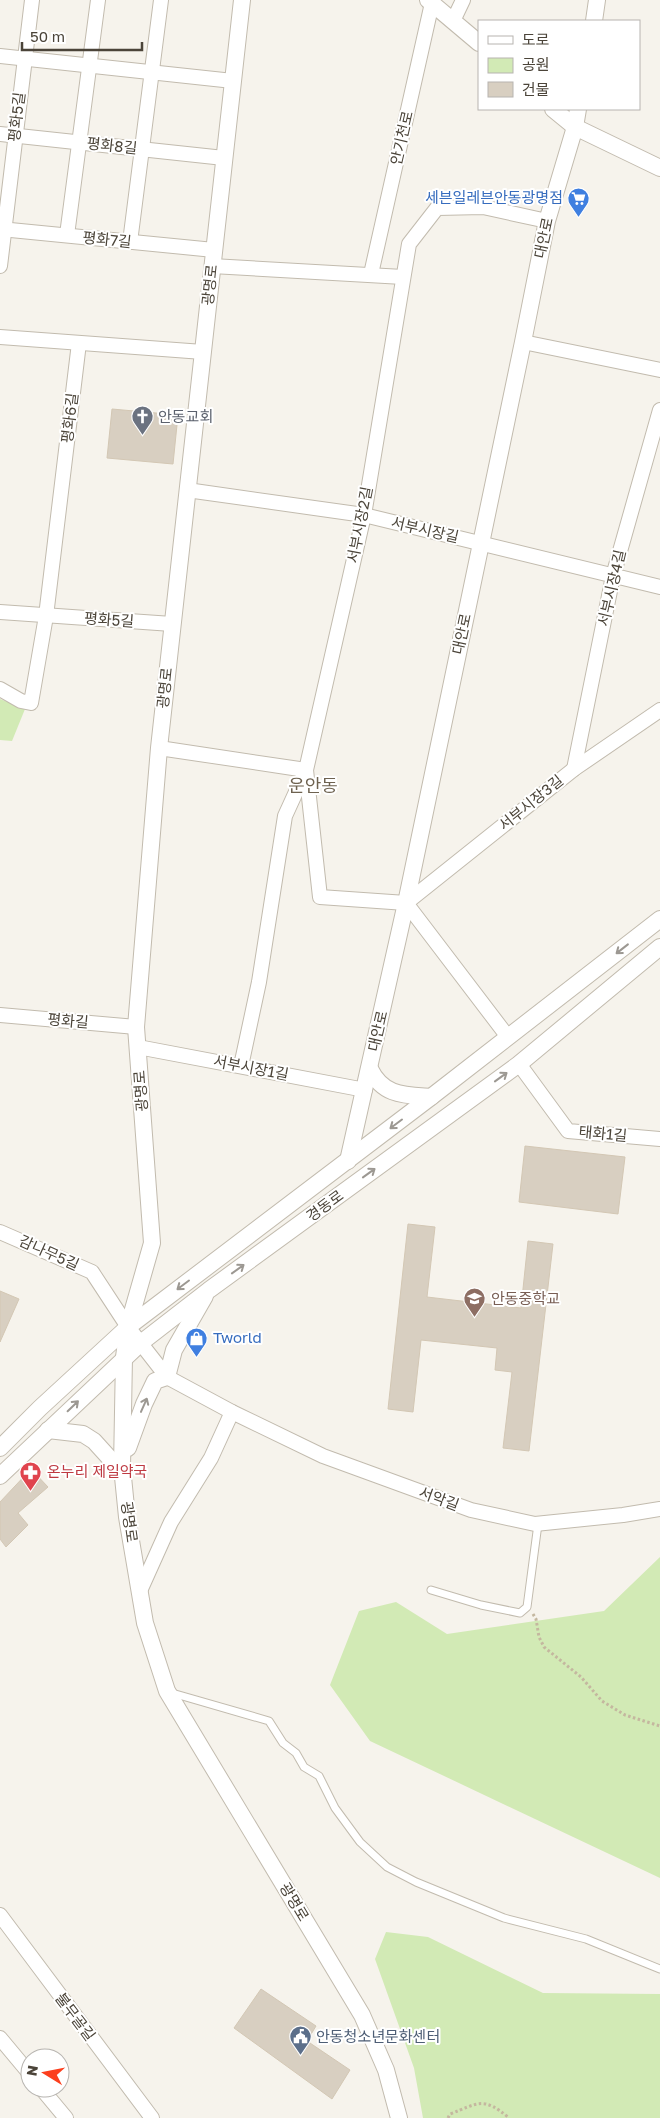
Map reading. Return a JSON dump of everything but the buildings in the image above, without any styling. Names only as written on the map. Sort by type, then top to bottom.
[{"type":"street","name":"평화5길","points":[[0,266],[2,229],[32,0]]},
{"type":"street","points":[[67,236],[98,0]]},
{"type":"street","points":[[130,242],[161,0]]},
{"type":"street","name":"광명로","points":[[240,0],[233,82],[159,748],[136,1027],[152,1243],[128,1327],[124,1357],[122,1470],[127,1517],[145,1623],[167,1691],[362,2014],[386,2070],[399,2118]]},
{"type":"street","points":[[453,21],[463,0]]},
{"type":"street","points":[[594,20],[597,0]]},
{"type":"street","name":"안기천로","points":[[371,274],[430,1],[478,43]]},
{"type":"street","points":[[0,56],[233,82]]},
{"type":"street","points":[[554,110],[575,127],[660,168]]},
{"type":"street","name":"대안로","points":[[348,1161],[406,903],[547,221],[575,127],[578,110]]},
{"type":"street","name":"평화8길","points":[[0,134],[224,158]]},
{"type":"street","name":"서부시장2길","points":[[406,903],[320,897],[306,770],[364,515],[409,244],[437,208],[484,207],[547,221]]},
{"type":"street","name":"평화7길","points":[[2,229],[130,242],[213,258]]},
{"type":"street","points":[[213,258],[403,278]]},
{"type":"street","points":[[0,337],[203,352]]},
{"type":"street","points":[[523,342],[660,370]]},
{"type":"street","name":"평화6길","points":[[46,616],[79,343]]},
{"type":"street","name":"서부시장4길","points":[[574,769],[613,576],[660,410]]},
{"type":"street","name":"서부시장길","points":[[187,490],[364,515],[660,587]]},
{"type":"street","name":"평화5길","points":[[0,612],[172,624]]},
{"type":"street","points":[[0,689],[21,701],[31,703],[46,616]]},
{"type":"street","name":"서부시장3길","points":[[406,903],[574,769],[660,710]]},
{"type":"street","points":[[159,748],[306,770],[285,816],[259,982],[241,1066]]},
{"type":"street","points":[[406,903],[508,1037]]},
{"type":"street","name":"경동로","points":[[0,1448],[40,1408],[128,1327],[348,1161],[660,919]]},
{"type":"street","name":"경동로","points":[[0,1476],[142,1342],[209,1290],[519,1064],[660,948]]},
{"type":"street","name":"평화길","points":[[0,1015],[136,1027]]},
{"type":"street","name":"서부시장1길","points":[[138,1048],[365,1090]]},
{"type":"street","name":"태화1길","points":[[519,1064],[568,1131],[660,1139]]},
{"type":"street","points":[[370,1068],[380,1086],[393,1092],[431,1097]]},
{"type":"street","name":"감나무5길","points":[[0,1232],[92,1272],[128,1327]]},
{"type":"street","points":[[122,1470],[132,1434],[155,1381],[167,1378],[174,1350],[209,1290]]},
{"type":"street","name":"서악길","points":[[128,1327],[142,1342],[167,1378],[323,1456],[471,1510],[538,1524],[660,1509]]},
{"type":"street","points":[[140,1591],[171,1522],[211,1458],[232,1412]]},
{"type":"street","points":[[48,1430],[83,1434],[94,1441],[122,1470]]},
{"type":"street","name":"불무골길","points":[[0,1915],[152,2118]]},
{"type":"street","points":[[0,2038],[20,2062]]},
{"type":"street","points":[[49,2098],[66,2118]]},
{"type":"lane","points":[[431,1590],[481,1605],[520,1613],[527,1606],[538,1524]]},
{"type":"lane","points":[[167,1691],[269,1721],[283,1743],[296,1753],[304,1767],[319,1776],[335,1808],[360,1842],[387,1867],[416,1882],[504,1918],[586,1939],[660,1969]]},
{"type":"path","points":[[527,1606],[536,1619],[539,1637],[544,1647],[581,1677],[602,1701],[626,1715],[660,1726]]},
{"type":"path","points":[[448,2118],[450,2114],[478,2103],[488,2103],[509,2118]]},
{"type":"green space","points":[[0,699],[25,709],[12,741],[0,740]]},
{"type":"green space","points":[[660,1557],[660,1878],[370,1741],[330,1685],[359,1611],[396,1602],[447,1634],[604,1611]]},
{"type":"green space","points":[[386,1932],[428,1937],[543,1993],[660,1994],[660,2118],[423,2118],[414,2068],[375,1959]]},
{"type":"place","name":"세븐일레븐안동광명점","points":[[579,217]]},
{"type":"place","name":"안동교회","points":[[142,436]]},
{"type":"place","name":"안동중학교","points":[[475,1318]]},
{"type":"place","name":"Tworld","points":[[197,1357]]},
{"type":"place","name":"온누리 제일약국","points":[[31,1491]]},
{"type":"place","name":"안동청소년문화센터","points":[[300,2056]]},
{"type":"district","name":"운안동","points":[[313,786]]}]
